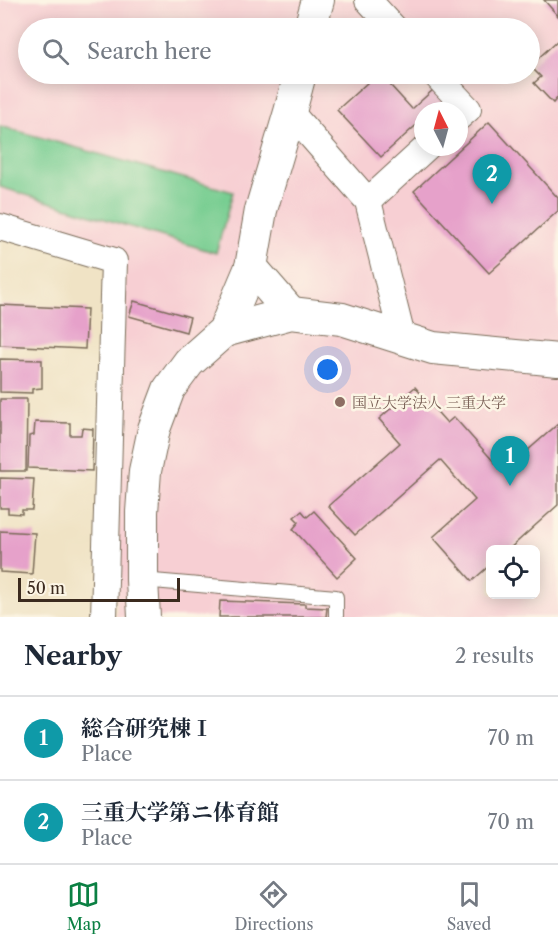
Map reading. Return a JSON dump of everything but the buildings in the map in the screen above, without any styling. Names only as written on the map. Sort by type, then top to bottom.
[{"type":"street","points":[[313,18],[318,0]]},
{"type":"street","points":[[368,0],[385,18]]},
{"type":"street","points":[[144,617],[142,512],[146,471],[154,429],[169,389],[189,362],[224,331],[251,267],[261,210],[297,84]]},
{"type":"street","points":[[444,84],[461,102]]},
{"type":"street","points":[[290,112],[368,201],[402,337]]},
{"type":"street","points":[[368,201],[417,156]]},
{"type":"street","points":[[0,227],[114,261],[104,617]]},
{"type":"street","points":[[251,267],[291,313]]},
{"type":"street","points":[[224,331],[291,313],[342,319],[433,348],[558,360]]},
{"type":"lane","points":[[142,580],[336,597],[336,617]]},
{"type":"shaded area","name":"国立大学法人 三重大学","points":[[0,0],[558,0],[558,617],[116,617],[125,255],[0,217]]},
{"type":"green space","points":[[0,126],[233,192],[216,253],[0,187]]},
{"type":"place","name":"三重大学第ニ体育館","points":[[492,204]]},
{"type":"place","name":"国立大学法人 三重大学","points":[[340,402]]},
{"type":"place","name":"総合研究棟Ⅰ","points":[[510,486]]}]
